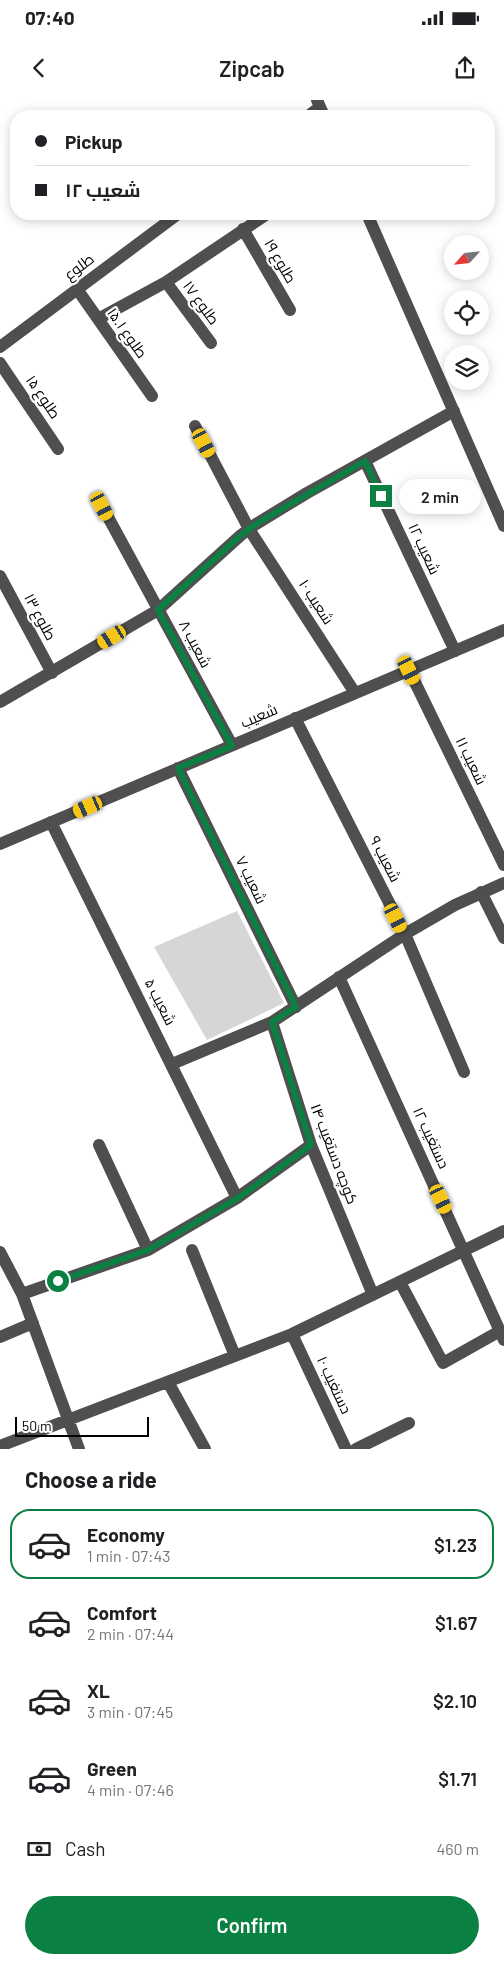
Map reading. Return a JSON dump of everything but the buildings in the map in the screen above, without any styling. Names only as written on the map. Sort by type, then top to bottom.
[{"type":"street","name":"طلوع","points":[[0,347],[170,220]]},
{"type":"street","points":[[98,319],[166,282],[257,220]]},
{"type":"street","points":[[370,220],[504,526]]},
{"type":"street","name":"طلوع ۱۹","points":[[243,229],[290,310]]},
{"type":"street","name":"طلوع ۱۷","points":[[166,282],[211,343]]},
{"type":"street","name":"طلوع ۱۵.۱","points":[[77,289],[152,396]]},
{"type":"street","name":"طلوع ۱۵","points":[[0,362],[58,449]]},
{"type":"street","points":[[0,702],[158,610],[249,529],[307,493],[454,412]]},
{"type":"street","name":"شعیب ۱۰","points":[[195,426],[249,529],[355,693]]},
{"type":"street","name":"شعیب ۱۲","points":[[365,461],[454,651]]},
{"type":"street","name":"شعیب ۸","points":[[102,506],[232,746]]},
{"type":"street","name":"طلوع ۱۳","points":[[0,576],[52,673]]},
{"type":"street","name":"شعیب","points":[[0,844],[504,630]]},
{"type":"street","name":"شعیب ۱۱","points":[[409,670],[504,865]]},
{"type":"street","name":"شعیب ۹","points":[[295,718],[405,934],[464,1072]]},
{"type":"street","name":"شعیب ۷","points":[[178,768],[296,1007]]},
{"type":"street","name":"شعیب ۵","points":[[51,822],[238,1198]]},
{"type":"street","points":[[172,1064],[272,1022],[405,934],[455,905],[504,883]]},
{"type":"street","points":[[481,892],[504,938]]},
{"type":"street","name":"دستغیب ۱۲","points":[[339,977],[502,1336]]},
{"type":"street","name":"کوچه دستغیب ۱۴","points":[[272,1022],[311,1145],[373,1295]]},
{"type":"street","points":[[99,1145],[148,1250]]},
{"type":"street","points":[[22,1294],[148,1250],[238,1198],[311,1145]]},
{"type":"street","points":[[0,1446],[292,1334],[504,1231]]},
{"type":"street","points":[[192,1250],[235,1356]]},
{"type":"street","points":[[0,1252],[22,1294],[79,1449]]},
{"type":"street","points":[[400,1282],[443,1363],[502,1336]]},
{"type":"street","points":[[0,1337],[33,1323]]},
{"type":"street","name":"دستغیب ۱۰","points":[[292,1334],[346,1449]]},
{"type":"street","points":[[168,1382],[205,1449]]},
{"type":"street","points":[[356,1449],[409,1423]]},
{"type":"shaded area","points":[[237,911],[284,1003],[207,1040],[154,947]]},
{"type":"route","points":[[58,1281],[148,1250],[238,1198],[311,1145],[272,1022],[296,1007],[178,768],[232,746],[158,610],[241,535],[256,524],[365,461],[381,496]]}]
